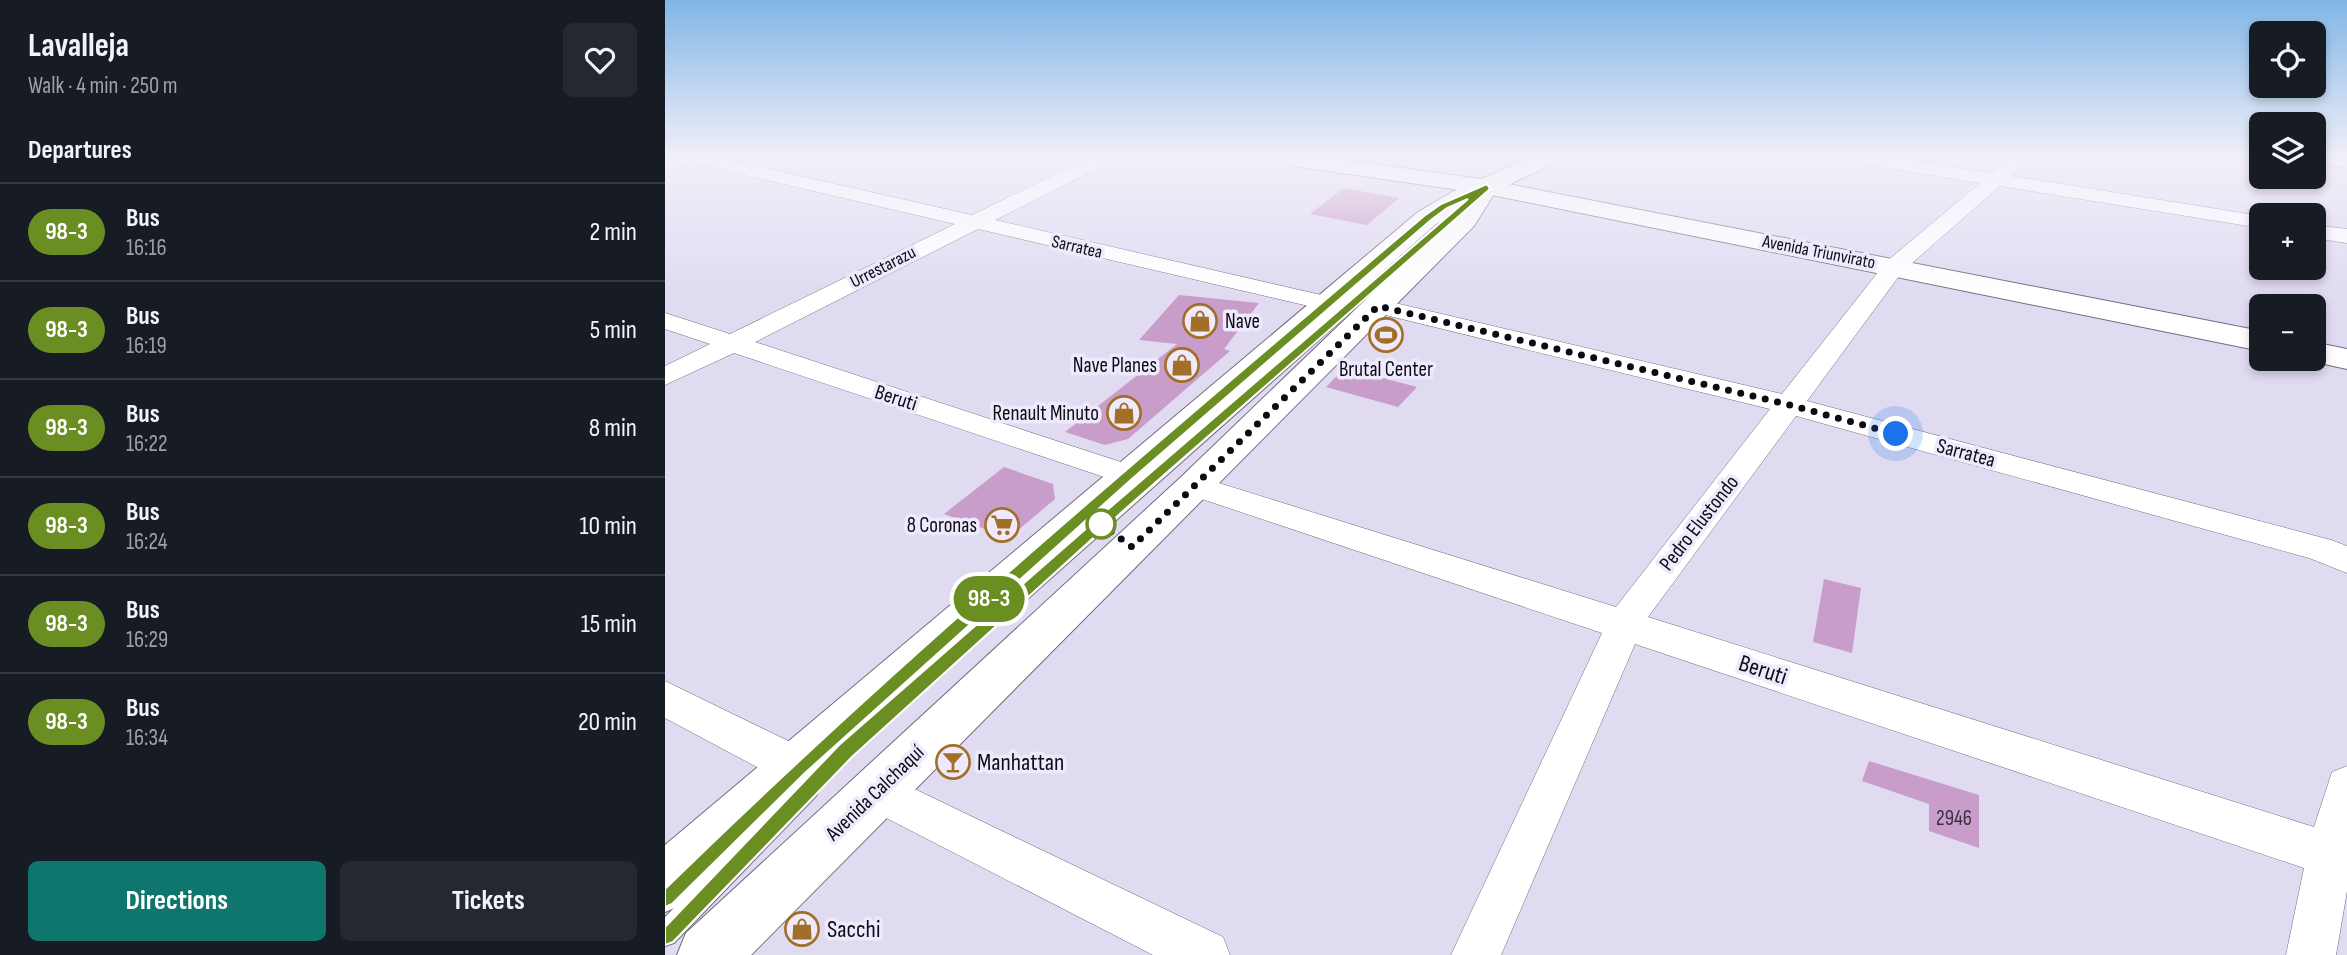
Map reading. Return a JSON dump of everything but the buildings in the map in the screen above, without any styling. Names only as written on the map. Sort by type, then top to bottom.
[{"type":"main road","points":[[665,883],[808,774],[1128,475],[1427,218],[1450,204]]},
{"type":"main road","name":"Avenida Calchaquí","points":[[708,955],[1195,486],[1465,220],[1476,204]]},
{"type":"main road","name":"Avenida Triunvirato","points":[[1571,204],[2249,339]]},
{"type":"main road","points":[[2326,355],[2347,359]]},
{"type":"street","name":"Sarratea","points":[[890,204],[1330,304]]},
{"type":"street","name":"Urrestarazu","points":[[665,377],[1011,204]]},
{"type":"street","name":"Pedro Elustondo","points":[[1476,955],[1624,625],[1636,606],[1894,267],[1967,204]]},
{"type":"street","points":[[2173,204],[2249,219]]},
{"type":"street","points":[[2326,233],[2347,236]]},
{"type":"street","name":"Sarratea","points":[[1378,306],[1790,405],[2319,549],[2347,560]]},
{"type":"street","name":"Beruti","points":[[665,321],[1128,475]]},
{"type":"street","name":"Beruti","points":[[1195,486],[2330,854]]},
{"type":"street","points":[[665,698],[808,774]]},
{"type":"street","points":[[2311,955],[2330,854],[2347,786]]},
{"type":"street","points":[[877,791],[1205,955]]},
{"type":"lane","points":[[992,621],[1468,204]]},
{"type":"lane","points":[[665,897],[808,774]]},
{"type":"lane","points":[[665,934],[808,774]]},
{"type":"bus line","name":"98-3","points":[[665,897],[798,767],[1128,475],[1427,218],[1449,204]]},
{"type":"bus line","name":"98-3","points":[[665,934],[846,751],[1118,508],[1467,204]]},
{"type":"place","name":"Nave","points":[[1200,321]]},
{"type":"place","name":"Brutal Center","points":[[1386,335]]},
{"type":"place","name":"Nave Planes","points":[[1182,365]]},
{"type":"place","name":"Renault Minuto","points":[[1124,413]]},
{"type":"place","name":"8 Coronas","points":[[1002,525]]},
{"type":"place","name":"Manhattan","points":[[953,762]]},
{"type":"place","name":"Sacchi","points":[[802,929]]},
{"type":"route","points":[[1101,524],[1132,547],[1378,306],[1790,405],[1896,434]]}]
